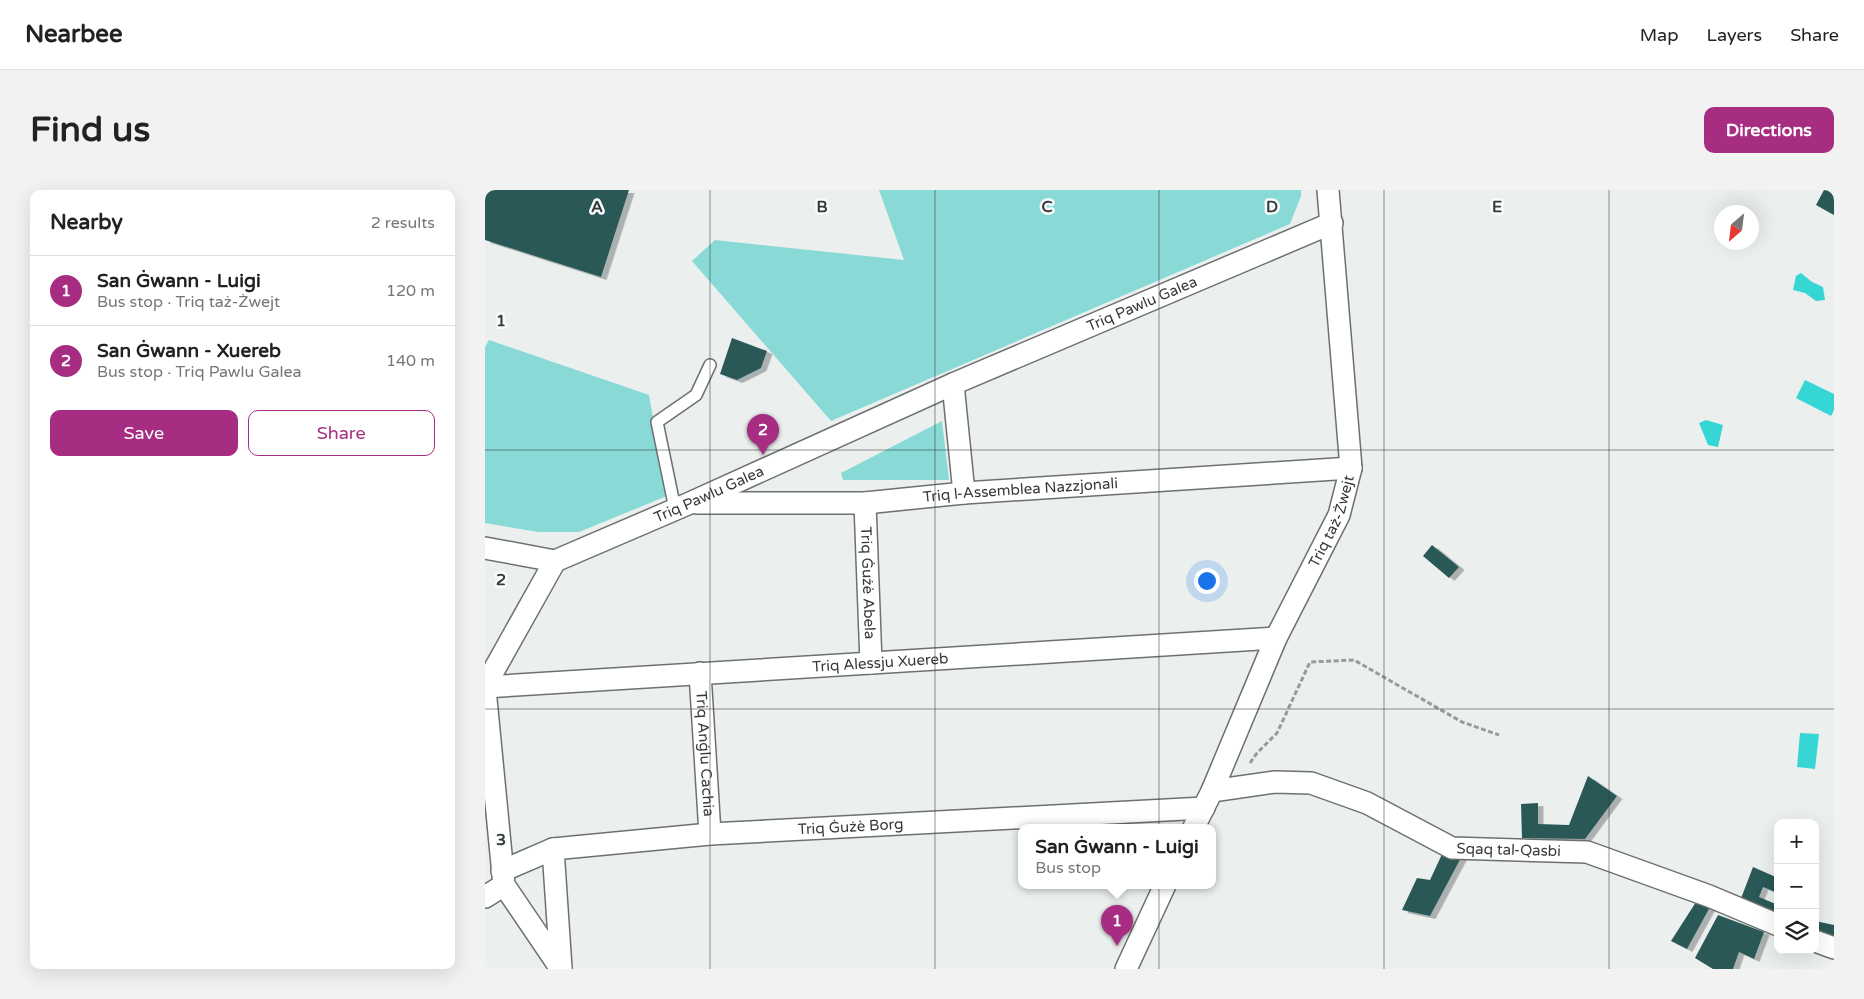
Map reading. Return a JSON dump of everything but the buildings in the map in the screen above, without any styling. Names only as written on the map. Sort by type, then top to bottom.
[{"type":"street","name":"Triq taż-Żwejt","points":[[1196,824],[1216,796],[1276,638],[1339,515],[1351,468],[1328,190]]},
{"type":"street","name":"Triq Pawlu Galea","points":[[555,561],[683,506],[953,384],[1332,224]]},
{"type":"street","points":[[953,384],[964,493]]},
{"type":"street","name":"Triq l-Assemblea Nazzjonali","points":[[683,506],[865,503],[964,493],[1351,468]]},
{"type":"street","name":"Triq Ġużè Abela","points":[[865,503],[871,663]]},
{"type":"street","points":[[485,548],[555,561],[485,687],[503,878],[561,969]]},
{"type":"street","name":"Triq Alessju Xuereb","points":[[485,687],[1276,638]]},
{"type":"street","name":"Triq Anġlu Cachia","points":[[700,674],[710,834]]},
{"type":"street","name":"Sqaq tal-Qasbi","points":[[1216,796],[1275,782],[1311,783],[1367,803],[1452,848],[1587,852],[1709,896],[1774,923]]},
{"type":"street","name":"Triq Ġużè Borg","points":[[485,897],[503,878],[553,849],[710,834],[1142,819],[1216,796]]},
{"type":"street","points":[[553,849],[561,969]]},
{"type":"street","points":[[1126,969],[1154,895]]},
{"type":"street","points":[[1819,942],[1834,948]]},
{"type":"lane","points":[[683,506],[657,422],[696,395],[710,365]]},
{"type":"path","points":[[1216,796],[1277,733],[1310,662],[1354,660],[1462,722],[1499,735]]},
{"type":"shaded area","points":[[879,190],[1301,190],[1301,196],[1290,224],[831,421],[692,261],[715,240],[904,260]]},
{"type":"shaded area","points":[[1801,273],[1812,282],[1823,287],[1825,300],[1816,301],[1805,293],[1793,290],[1796,276]]},
{"type":"shaded area","points":[[489,340],[649,395],[667,496],[579,532],[538,532],[485,523],[485,347]]},
{"type":"shaded area","points":[[1805,380],[1834,394],[1834,410],[1831,416],[1796,398]]},
{"type":"shaded area","points":[[1706,420],[1723,425],[1718,447],[1708,445],[1699,423]]},
{"type":"shaded area","points":[[942,421],[949,480],[843,480],[841,473]]},
{"type":"shaded area","points":[[1800,733],[1819,734],[1815,769],[1797,767]]},
{"type":"place","name":"San Ġwann - Xuereb","points":[[763,455]]},
{"type":"place","name":"San Ġwann - Luigi","points":[[1117,946]]}]
